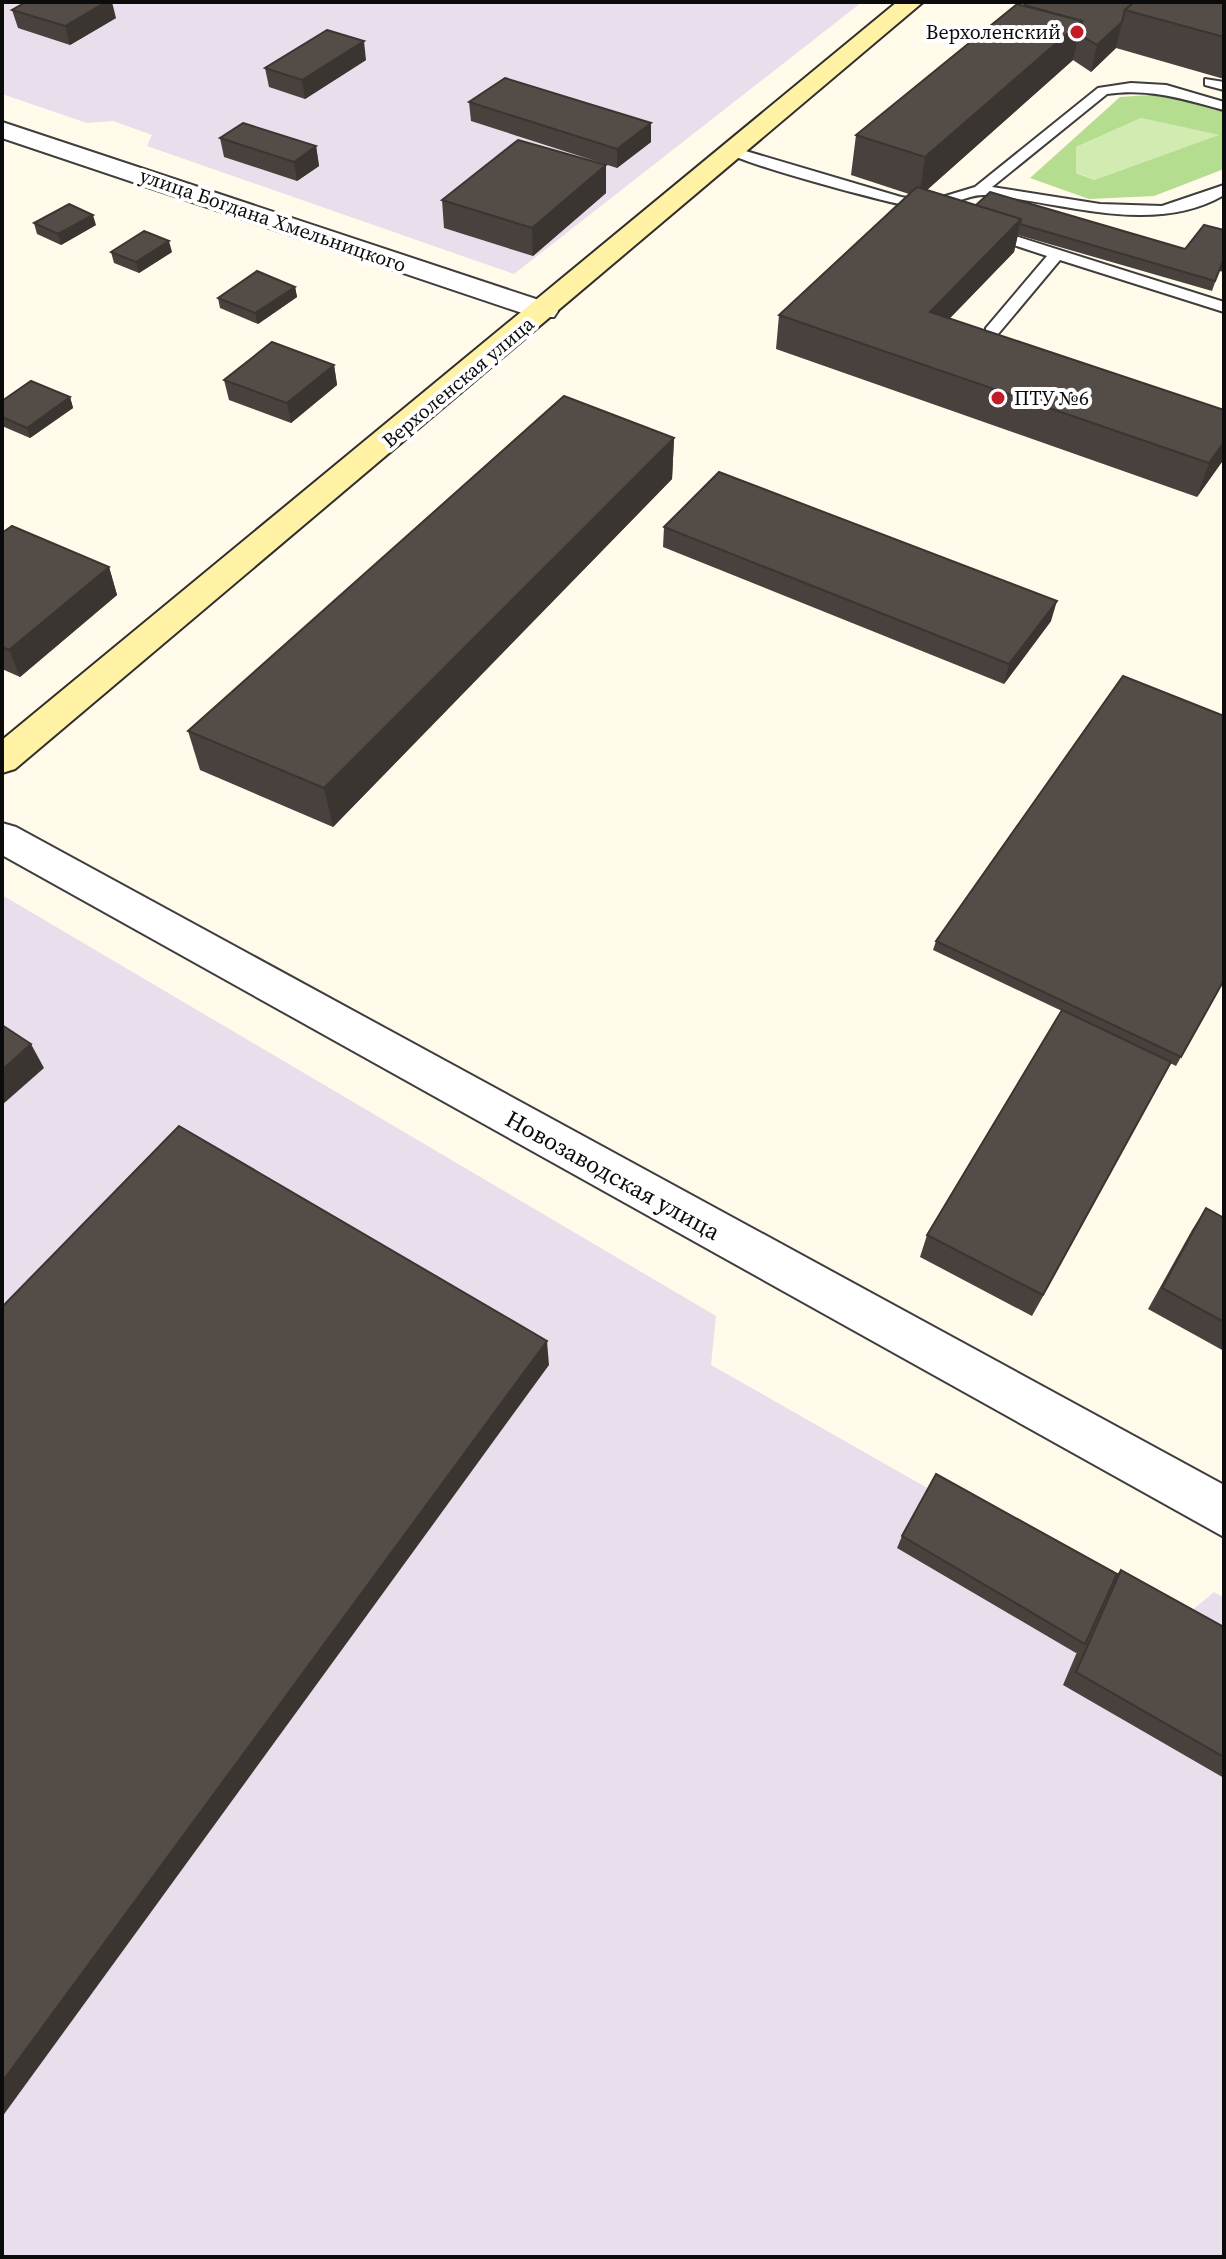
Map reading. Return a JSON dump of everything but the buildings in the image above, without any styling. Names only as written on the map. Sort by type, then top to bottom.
[{"type":"main road","name":"Верхоленская улица","points":[[2,760],[544,311],[729,150],[911,2]]},
{"type":"street","name":"улица Богдана Хмельницкого","points":[[2,130],[544,311]]},
{"type":"street","name":"Новозаводская улица","points":[[2,837],[1224,1512]]},
{"type":"lane","points":[[899,201],[930,205],[980,190],[1103,91],[1131,87],[1166,89],[1224,106]]},
{"type":"lane","points":[[729,150],[944,217]]},
{"type":"lane","points":[[980,190],[1100,208],[1163,210],[1212,196],[1224,189]]},
{"type":"lane","points":[[974,227],[1224,307]]},
{"type":"lane","points":[[992,331],[1056,255]]},
{"type":"shaded area","points":[[2,2],[862,2],[514,274],[147,146],[152,135],[113,121],[87,123],[2,94]]},
{"type":"shaded area","points":[[2,895],[716,1316],[711,1365],[1172,1627],[1214,1592],[1224,1598],[1224,2257],[2,2257]]},
{"type":"green space","points":[[1164,94],[1224,111],[1224,169],[1154,196],[1089,199],[1030,178],[1120,97]],"holes":[[[1141,118],[1219,135],[1094,180],[1076,173],[1076,147]]]},
{"type":"green space","points":[[1141,118],[1220,135],[1094,180],[1075,172],[1076,147]]},
{"type":"place","name":"Верхоленский","points":[[1077,32]]},
{"type":"place","name":"ПТУ №6","points":[[998,398]]}]
